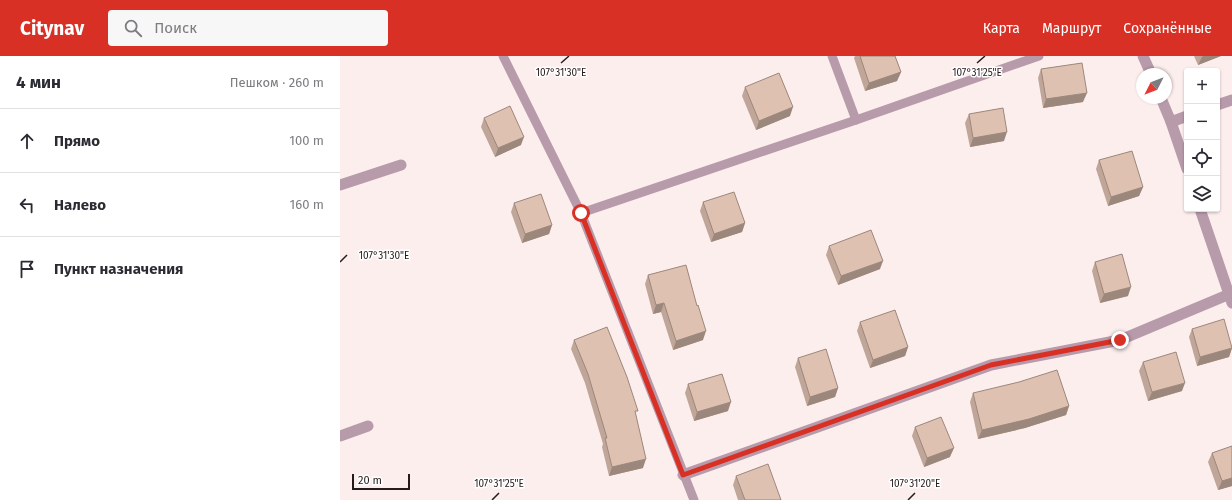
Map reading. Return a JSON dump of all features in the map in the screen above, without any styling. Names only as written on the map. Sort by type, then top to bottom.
[{"type":"street","points":[[1143,56],[1148,68]]},
{"type":"street","points":[[1220,105],[1232,100]]},
{"type":"street","points":[[1164,104],[1184,160]]},
{"type":"street","points":[[1171,122],[1184,117]]},
{"type":"street","points":[[340,185],[401,165]]},
{"type":"street","points":[[683,475],[991,365],[1120,340],[1231,297],[1201,212]]},
{"type":"street","points":[[340,436],[368,426]]},
{"type":"lane","points":[[503,56],[581,213],[694,500]]},
{"type":"lane","points":[[832,56],[856,120]]},
{"type":"lane","points":[[581,213],[856,120],[1039,56]]},
{"type":"building","points":[[860,56],[895,56],[901,72],[869,83]]},
{"type":"building","points":[[1082,63],[1087,93],[1046,99],[1041,69]]},
{"type":"building","points":[[779,73],[793,107],[759,121],[745,87]]},
{"type":"building","points":[[510,106],[524,137],[498,148],[484,118]]},
{"type":"building","points":[[1003,108],[1007,132],[973,138],[969,114]]},
{"type":"building","points":[[1132,151],[1143,187],[1111,197],[1099,160]]},
{"type":"building","points":[[734,192],[745,223],[714,234],[703,202]]},
{"type":"building","points":[[541,194],[552,225],[525,234],[514,203]]},
{"type":"building","points":[[871,230],[883,261],[841,276],[829,246]]},
{"type":"building","points":[[1122,254],[1131,287],[1104,294],[1095,262]]},
{"type":"building","points":[[686,265],[697,306],[698,305],[706,331],[676,341],[664,303],[656,305],[648,275]]},
{"type":"building","points":[[895,310],[908,347],[873,360],[860,322]]},
{"type":"building","points":[[1224,319],[1232,348],[1200,357],[1192,329]]},
{"type":"building","points":[[607,327],[627,377],[638,411],[635,411],[646,459],[612,467],[605,438],[607,438],[588,374],[574,340]]},
{"type":"building","points":[[826,349],[838,388],[810,397],[798,358]]},
{"type":"building","points":[[1176,352],[1185,383],[1152,392],[1143,362]]},
{"type":"building","points":[[1057,370],[1069,406],[1029,419],[982,430],[973,393],[1019,382]]},
{"type":"building","points":[[722,374],[731,402],[697,412],[688,384]]},
{"type":"building","points":[[941,417],[954,448],[927,458],[915,427]]},
{"type":"building","points":[[1232,446],[1232,478],[1222,481],[1212,453]]},
{"type":"building","points":[[768,464],[781,500],[745,500],[736,476]]},
{"type":"route","points":[[581,213],[683,475],[991,365],[1120,340]]}]
